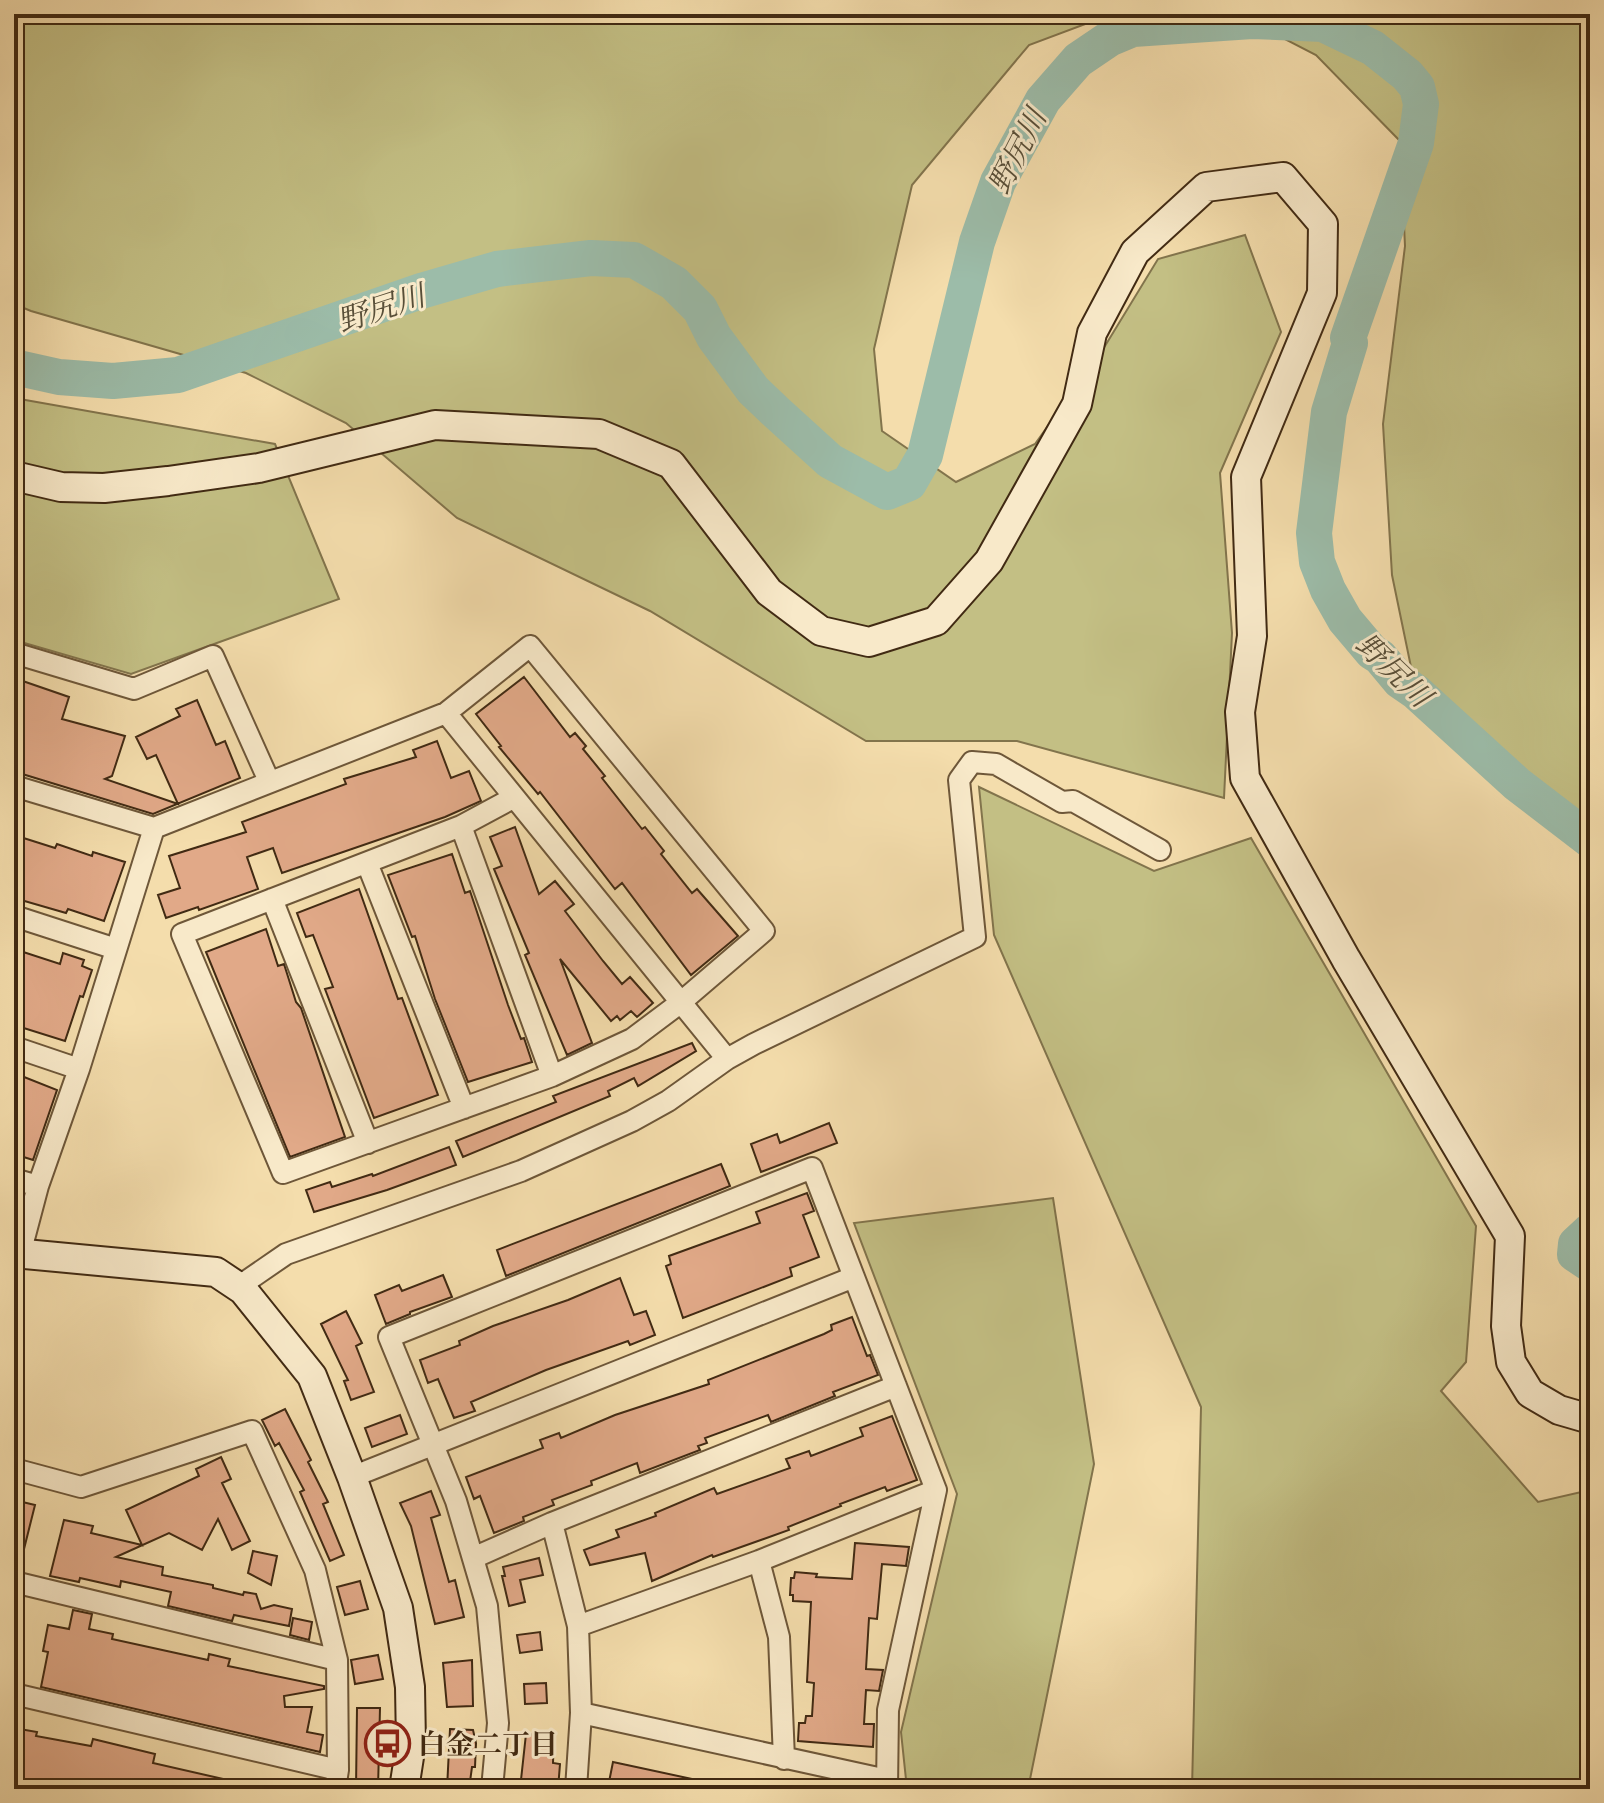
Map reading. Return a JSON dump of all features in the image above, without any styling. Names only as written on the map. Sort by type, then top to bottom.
[{"type":"street","points":[[14,476],[61,487],[104,488],[168,481],[259,468],[435,425],[599,434],[671,464],[769,592],[821,631],[869,642],[936,621],[989,561],[1077,404],[1092,333],[1135,252],[1206,187],[1283,177],[1323,224],[1322,293],[1246,477],[1252,636],[1240,712],[1245,778],[1346,959],[1510,1236],[1506,1326],[1511,1362],[1530,1393],[1559,1410],[1590,1419]]},
{"type":"street","points":[[14,786],[154,828],[446,713],[530,646],[764,931],[680,1003],[632,1039],[552,1076],[283,1173],[182,934],[461,826],[513,798]]},
{"type":"street","points":[[14,653],[134,689],[213,656],[269,781]]},
{"type":"street","points":[[446,713],[727,1059]]},
{"type":"street","points":[[238,1287],[286,1254],[521,1171],[606,1133],[668,1101],[727,1059],[975,937],[959,780],[972,762],[996,764],[1062,802],[1073,801],[1160,850]]},
{"type":"street","points":[[461,826],[552,1076]]},
{"type":"street","points":[[154,828],[17,1254],[216,1272],[238,1287],[312,1376],[352,1477],[398,1608],[410,1687],[411,1744],[404,1789]]},
{"type":"street","points":[[367,863],[464,1108]]},
{"type":"street","points":[[272,899],[368,1143]]},
{"type":"street","points":[[14,916],[116,949]]},
{"type":"street","points":[[14,1047],[79,1069]]},
{"type":"street","points":[[492,1789],[498,1723],[487,1606],[456,1501],[389,1337],[812,1168],[936,1490],[888,1710],[887,1785],[581,1713]]},
{"type":"street","points":[[14,1179],[38,1186]]},
{"type":"street","points":[[352,1477],[854,1277]]},
{"type":"street","points":[[473,1558],[552,1523],[896,1386]]},
{"type":"street","points":[[14,1469],[81,1487],[252,1431],[315,1570],[337,1660],[336,1780],[14,1694]]},
{"type":"street","points":[[578,1626],[759,1561],[936,1490]]},
{"type":"street","points":[[552,1523],[578,1626],[581,1713],[576,1789]]},
{"type":"street","points":[[759,1561],[779,1637],[784,1759]]},
{"type":"street","points":[[14,1582],[337,1660]]},
{"type":"shaded area","points":[[14,14],[1112,14],[1029,45],[912,185],[874,349],[882,431],[956,482],[1035,444],[1105,346],[1158,259],[1245,235],[1281,332],[1220,473],[1232,633],[1224,798],[1017,741],[866,741],[650,611],[457,518],[346,423],[246,373],[14,304]]},
{"type":"shaded area","points":[[1236,14],[1590,14],[1590,907],[1585,858],[1544,792],[1417,696],[1392,575],[1383,424],[1405,246],[1400,141],[1316,55]]},
{"type":"shaded area","points":[[14,398],[275,444],[339,599],[131,674],[14,640]]},
{"type":"shaded area","points":[[979,787],[1154,871],[1251,838],[1476,1226],[1466,1362],[1441,1391],[1538,1502],[1590,1490],[1590,1789],[1192,1789],[1201,1407],[994,935]]},
{"type":"shaded area","points":[[1053,1198],[1094,1464],[1028,1789],[907,1789],[901,1732],[957,1494],[854,1223]]},
{"type":"building","points":[[524,677],[570,737],[575,733],[586,746],[583,749],[605,776],[602,778],[642,829],[645,827],[664,851],[661,854],[692,893],[697,889],[738,936],[691,975],[622,883],[615,889],[540,792],[538,794],[499,747],[476,714]]},
{"type":"building","points":[[14,678],[69,697],[62,719],[125,736],[112,776],[105,779],[178,804],[153,814],[19,773],[22,763],[14,762]]},
{"type":"building","points":[[197,700],[216,745],[225,741],[240,778],[178,804],[156,755],[147,759],[136,737],[180,716],[176,709]]},
{"type":"building","points":[[437,741],[451,778],[469,771],[481,801],[445,817],[282,873],[273,848],[247,857],[258,889],[166,918],[158,895],[180,888],[169,856],[246,832],[242,822],[346,784],[344,779],[416,757],[413,750]]},
{"type":"building","points":[[515,827],[539,894],[555,881],[574,904],[565,911],[603,961],[622,984],[630,977],[653,1003],[637,1017],[631,1011],[620,1020],[617,1016],[611,1021],[560,959],[592,1043],[567,1055],[525,955],[529,953],[494,869],[502,866],[490,837]]},
{"type":"building","points":[[14,835],[55,848],[57,844],[92,856],[93,852],[125,862],[104,921],[68,909],[66,913],[14,898]]},
{"type":"building","points":[[452,854],[465,893],[470,891],[508,1005],[532,1062],[468,1082],[435,999],[415,936],[412,937],[388,875]]},
{"type":"building","points":[[359,889],[398,999],[402,998],[438,1095],[374,1118],[325,989],[333,987],[313,935],[306,937],[297,913]]},
{"type":"building","points":[[266,929],[278,966],[284,964],[296,1002],[301,1008],[345,1137],[290,1157],[206,952]]},
{"type":"building","points":[[14,949],[60,964],[63,953],[84,960],[82,966],[92,970],[65,1041],[14,1025]]},
{"type":"building","points":[[692,1043],[696,1051],[638,1086],[634,1078],[608,1091],[610,1096],[463,1157],[456,1141],[556,1102],[553,1096]]},
{"type":"building","points":[[14,1073],[57,1090],[33,1160],[14,1154]]},
{"type":"building","points":[[829,1123],[837,1143],[761,1172],[751,1144],[777,1134],[780,1143]]},
{"type":"building","points":[[449,1147],[456,1165],[314,1212],[306,1190],[330,1182],[332,1187],[373,1176]]},
{"type":"building","points":[[721,1164],[730,1186],[506,1276],[497,1250]]},
{"type":"building","points":[[807,1193],[814,1211],[803,1215],[819,1257],[790,1268],[792,1276],[683,1318],[666,1266],[671,1264],[669,1256],[760,1223],[756,1212]]},
{"type":"building","points":[[443,1275],[452,1297],[386,1324],[375,1295],[399,1285],[402,1291]]},
{"type":"building","points":[[620,1278],[634,1315],[646,1311],[655,1335],[630,1345],[628,1341],[546,1370],[471,1402],[475,1411],[454,1418],[438,1379],[428,1383],[420,1360],[460,1345],[459,1341],[493,1326]]},
{"type":"building","points":[[346,1311],[362,1343],[356,1346],[374,1392],[351,1400],[344,1381],[348,1380],[321,1324]]},
{"type":"building","points":[[852,1317],[878,1375],[833,1392],[835,1396],[771,1422],[768,1415],[705,1438],[707,1443],[698,1446],[700,1450],[640,1473],[637,1463],[591,1481],[592,1485],[552,1500],[554,1505],[494,1533],[480,1496],[474,1499],[466,1477],[543,1448],[540,1440],[559,1433],[561,1438],[615,1415],[709,1384],[708,1380],[824,1334],[832,1330],[831,1325]]},
{"type":"building","points":[[285,1409],[328,1502],[323,1504],[344,1555],[330,1561],[300,1492],[304,1490],[279,1443],[275,1446],[262,1420]]},
{"type":"building","points":[[400,1415],[407,1434],[372,1447],[365,1428]]},
{"type":"building","points":[[892,1416],[917,1480],[887,1491],[885,1487],[840,1504],[788,1527],[789,1530],[712,1555],[652,1581],[645,1553],[590,1565],[584,1550],[619,1537],[616,1530],[656,1516],[655,1513],[714,1488],[717,1494],[790,1468],[786,1459],[809,1451],[811,1456],[863,1436],[860,1428]]},
{"type":"building","points":[[221,1457],[231,1479],[222,1483],[250,1541],[232,1550],[218,1519],[202,1550],[169,1533],[116,1557],[163,1567],[162,1575],[213,1585],[213,1588],[243,1595],[244,1592],[256,1594],[261,1609],[274,1605],[292,1609],[289,1626],[234,1615],[232,1621],[168,1606],[171,1592],[121,1581],[120,1587],[80,1578],[79,1582],[50,1576],[64,1520],[93,1526],[91,1533],[142,1545],[126,1510],[199,1476],[196,1469]]},
{"type":"building","points":[[431,1491],[440,1515],[431,1518],[449,1582],[455,1580],[464,1617],[435,1624],[411,1526],[400,1503]]},
{"type":"building","points":[[14,1500],[35,1505],[20,1565],[14,1564]]},
{"type":"building","points":[[855,1543],[909,1547],[906,1566],[882,1564],[877,1619],[869,1618],[866,1669],[883,1670],[879,1691],[866,1690],[864,1724],[874,1724],[873,1747],[798,1741],[799,1723],[805,1723],[806,1716],[812,1716],[814,1683],[807,1682],[811,1602],[793,1601],[793,1595],[790,1595],[791,1578],[794,1578],[795,1572],[817,1574],[816,1577],[852,1579]]},
{"type":"building","points":[[253,1551],[277,1556],[271,1585],[248,1573]]},
{"type":"building","points":[[539,1558],[543,1575],[520,1580],[525,1602],[509,1606],[503,1567]]},
{"type":"building","points":[[360,1581],[368,1609],[345,1615],[337,1587]]},
{"type":"building","points":[[73,1610],[92,1614],[89,1629],[113,1634],[112,1639],[208,1660],[209,1654],[230,1659],[228,1666],[324,1686],[324,1689],[284,1696],[285,1707],[312,1707],[307,1732],[323,1735],[320,1752],[41,1687],[48,1652],[43,1651],[48,1625],[69,1629]]},
{"type":"building","points":[[293,1618],[312,1622],[309,1640],[290,1635]]},
{"type":"building","points":[[540,1632],[542,1650],[520,1653],[517,1635]]},
{"type":"building","points":[[378,1655],[383,1679],[355,1684],[351,1660]]},
{"type":"building","points":[[472,1660],[473,1706],[447,1707],[443,1663]]},
{"type":"building","points":[[546,1683],[547,1703],[525,1704],[524,1684]]},
{"type":"building","points":[[357,1708],[380,1708],[378,1789],[356,1789]]},
{"type":"building","points":[[14,1728],[37,1732],[36,1736],[91,1746],[93,1739],[155,1754],[153,1763],[232,1781],[231,1789],[14,1789]]},
{"type":"building","points":[[450,1729],[473,1730],[475,1767],[472,1767],[469,1789],[447,1789]]},
{"type":"building","points":[[526,1734],[554,1736],[553,1763],[560,1764],[558,1789],[520,1789]]},
{"type":"building","points":[[613,1762],[706,1782],[705,1789],[641,1789],[609,1782]]},
{"type":"waterway","name":"野尻川","points":[[14,367],[59,377],[113,381],[178,375],[421,291],[497,269],[591,258],[634,260],[674,283],[700,309],[714,337],[753,390],[775,411],[830,461],[887,492],[909,483],[925,455],[977,242],[998,182],[1043,100],[1078,60],[1109,39],[1133,29],[1252,21],[1323,24],[1373,48],[1407,75],[1417,87],[1421,104],[1416,143],[1348,338],[1350,343],[1329,412],[1314,533],[1317,562],[1345,620],[1400,681],[1517,784],[1590,840]]},
{"type":"waterway","name":"野尻川","points":[[1590,1231],[1576,1244],[1575,1254],[1590,1264]]},
{"type":"place","name":"白金二丁目","points":[[387,1744]]}]
